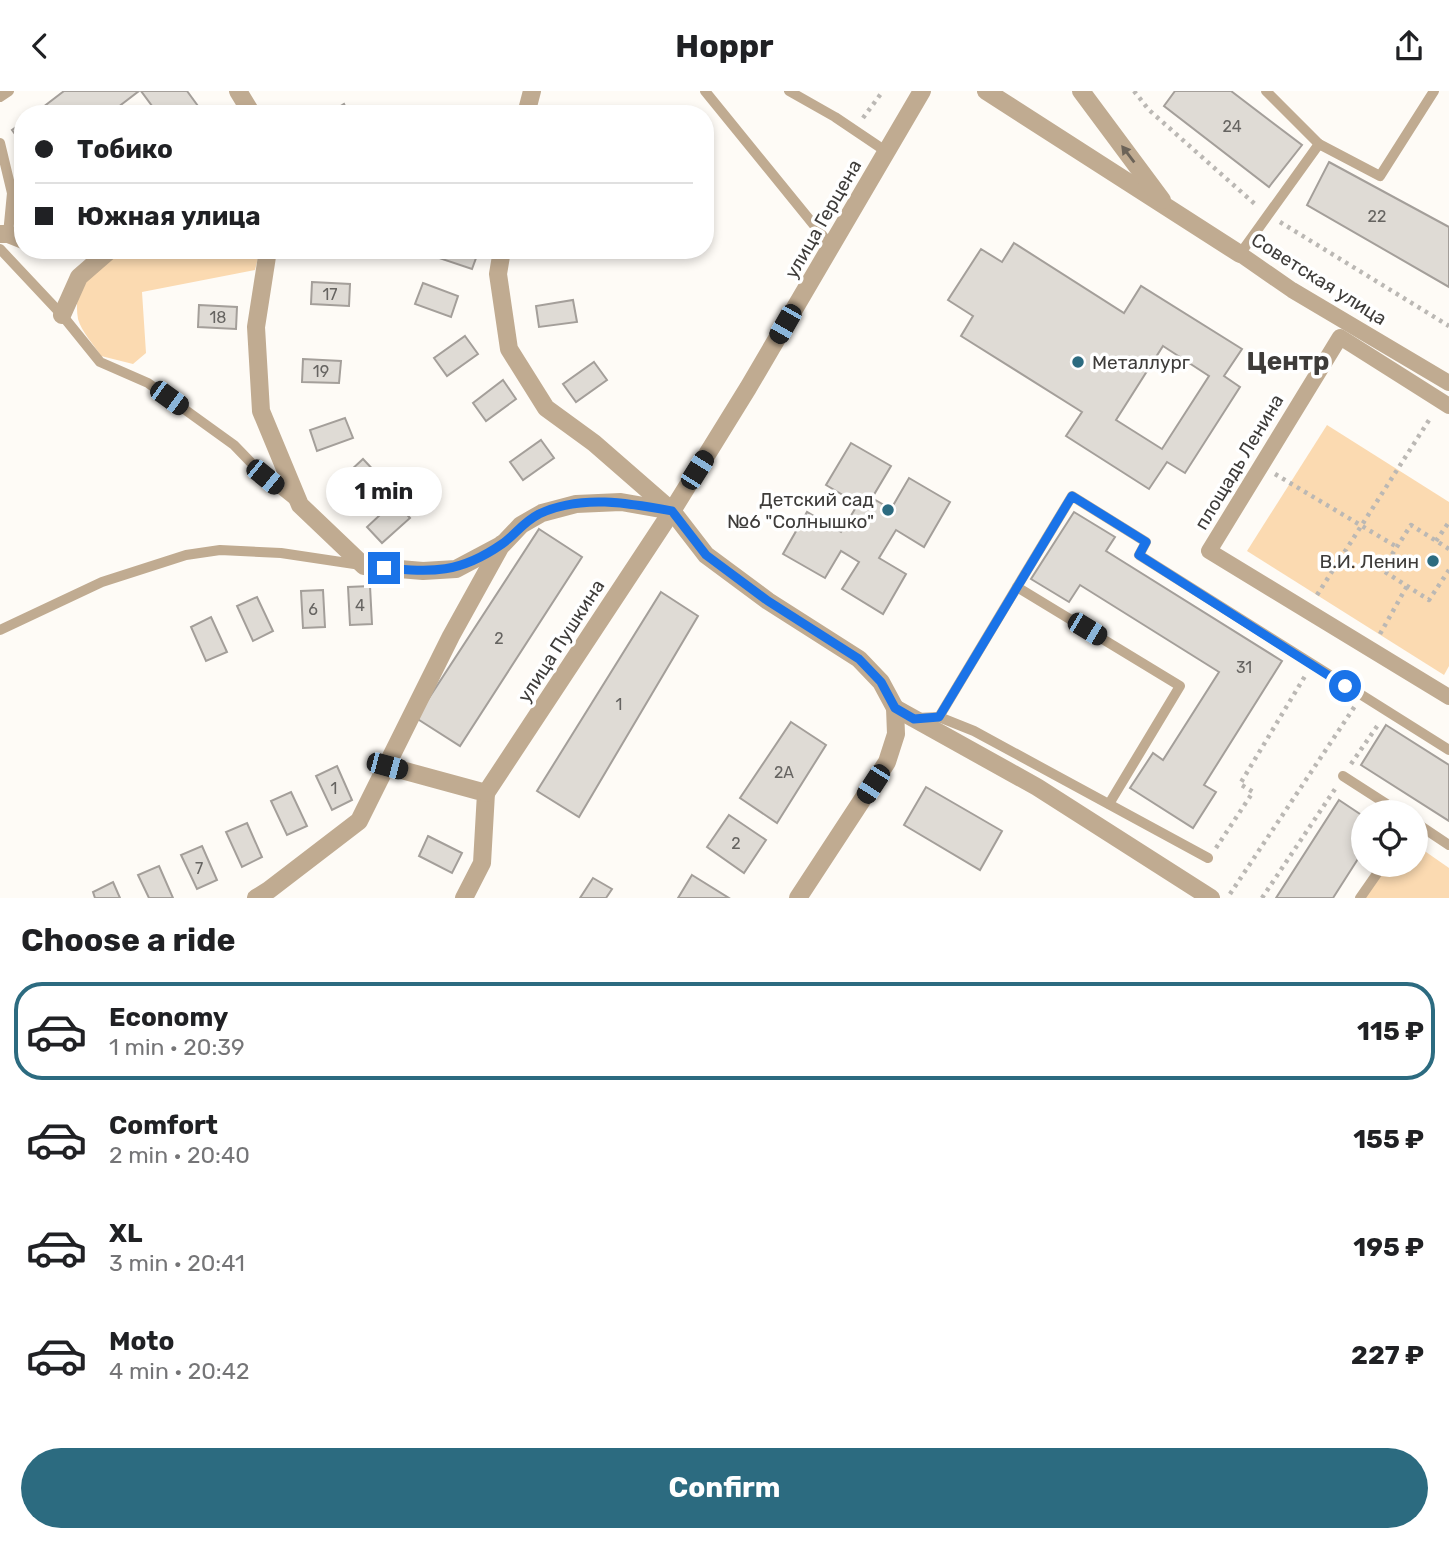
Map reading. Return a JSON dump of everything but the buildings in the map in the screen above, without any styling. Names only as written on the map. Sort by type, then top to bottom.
[{"type":"street","name":"улица Герцена","points":[[672,511],[748,388],[922,91]]},
{"type":"street","name":"Советская улица","points":[[986,91],[1292,290],[1449,383]]},
{"type":"street","name":"Советская улица","points":[[1081,91],[1168,208]]},
{"type":"street","points":[[62,315],[79,277],[100,259]]},
{"type":"street","points":[[267,259],[256,327],[261,411],[300,505],[364,566],[423,571],[456,569],[503,544]]},
{"type":"street","points":[[500,259],[498,274],[509,349],[546,408],[594,443],[672,511],[706,555],[768,601],[859,659],[881,682],[895,708],[895,734],[887,762],[798,898]]},
{"type":"street","name":"площадь Ленина","points":[[1445,404],[1340,337],[1209,551],[1449,698]]},
{"type":"street","points":[[256,898],[359,821],[445,647],[503,544],[521,525],[542,513],[576,504],[621,502],[672,511]]},
{"type":"street","name":"улица Пушкина","points":[[486,793],[672,511]]},
{"type":"street","points":[[895,708],[1037,787],[1210,898]]},
{"type":"street","points":[[387,766],[486,793],[482,863],[464,898]]},
{"type":"lane","points":[[0,97],[9,91]]},
{"type":"lane","points":[[705,91],[831,246]]},
{"type":"lane","points":[[789,91],[855,129],[887,152]]},
{"type":"lane","points":[[1266,91],[1319,144],[1380,176],[1434,91]]},
{"type":"lane","points":[[0,143],[12,193],[8,239]]},
{"type":"lane","points":[[1240,254],[1319,144]]},
{"type":"lane","points":[[22,259],[100,362],[148,383],[234,445],[265,477],[300,505]]},
{"type":"lane","points":[[939,717],[1072,496],[1146,542],[1139,555],[1449,750]]},
{"type":"lane","points":[[0,630],[102,582],[186,555],[220,549],[281,553],[364,566]]},
{"type":"lane","points":[[1017,587],[1180,686],[1109,804]]},
{"type":"lane","points":[[914,719],[939,717],[974,731],[1208,858]]},
{"type":"lane","points":[[1343,776],[1380,800]]},
{"type":"lane","points":[[1428,831],[1449,845]]},
{"type":"lane","points":[[1360,898],[1375,877]]},
{"type":"path","points":[[855,129],[883,91]]},
{"type":"path","points":[[1134,91],[1149,110],[1268,215],[1449,326]]},
{"type":"path","points":[[1307,611],[1361,526],[1445,404]]},
{"type":"path","points":[[1261,465],[1397,547]]},
{"type":"path","points":[[1436,541],[1449,522]]},
{"type":"path","points":[[1449,549],[1411,525],[1382,570],[1429,600],[1447,578],[1449,570]]},
{"type":"path","points":[[1369,649],[1407,586]]},
{"type":"path","points":[[1208,858],[1253,792],[1240,784],[1311,665]]},
{"type":"path","points":[[1228,898],[1362,696]]},
{"type":"path","points":[[1262,898],[1386,712]]},
{"type":"shaded area","points":[[106,259],[258,259],[255,270],[142,292],[146,353],[133,364],[101,356],[78,319],[78,296],[82,286]]},
{"type":"shaded area","points":[[1327,425],[1449,502],[1449,666],[1444,675],[1247,551]]},
{"type":"shaded area","points":[[1428,853],[1449,868],[1449,898],[1360,898],[1375,877],[1428,877]]},
{"type":"place","name":"Металлург","points":[[1078,362]]},
{"type":"place","name":"Детский сад №6 \"Солнышко\"","points":[[888,510]]},
{"type":"place","name":"В.И. Ленин","points":[[1433,561]]},
{"type":"district","name":"Центр","points":[[1288,361]]},
{"type":"route","points":[[384,568],[423,571],[456,569],[503,544],[521,525],[542,513],[576,504],[621,502],[672,511],[706,555],[768,601],[859,659],[881,682],[895,708],[914,719],[939,717],[1072,496],[1146,542],[1139,555],[1345,686]]}]
